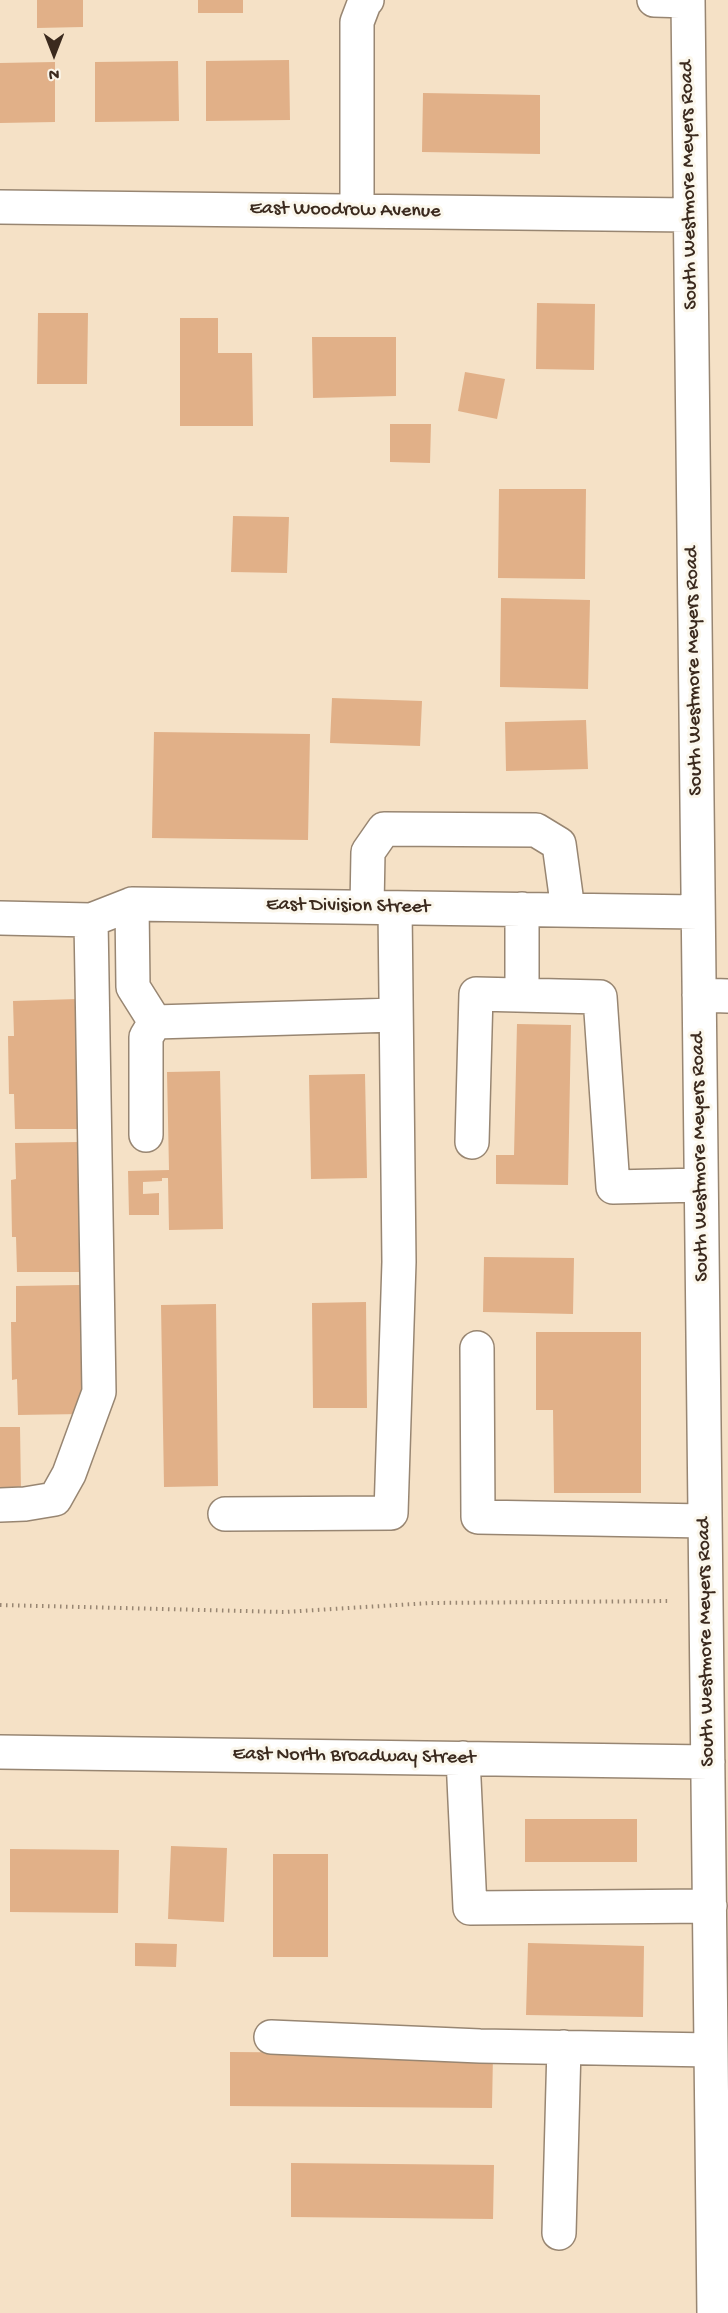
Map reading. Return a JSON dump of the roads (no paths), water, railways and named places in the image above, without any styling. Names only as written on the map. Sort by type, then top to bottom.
[{"type":"street","points":[[357,211],[357,22],[367,0]]},
{"type":"street","points":[[654,0],[688,0]]},
{"type":"street","name":"South Westmore Meyers Road","points":[[688,0],[698,912],[713,996],[701,1185],[705,1521],[715,1779],[710,1906],[719,1959],[711,2050],[720,2088],[714,2313]]},
{"type":"street","name":"East Woodrow Avenue","points":[[0,207],[690,215]]},
{"type":"street","points":[[225,1514],[391,1513],[399,1262],[396,1015],[381,908],[368,852],[384,829],[536,830],[560,844],[567,910]]},
{"type":"street","points":[[132,904],[133,987],[155,1022]]},
{"type":"street","name":"East Division Street","points":[[0,918],[91,920],[132,904],[698,912]]},
{"type":"street","points":[[522,909],[522,995]]},
{"type":"street","points":[[0,1504],[25,1504],[55,1498],[69,1474],[99,1392],[91,920]]},
{"type":"street","points":[[472,1142],[476,994],[600,997],[613,1187],[701,1185]]},
{"type":"street","points":[[155,1022],[396,1015]]},
{"type":"street","points":[[146,1135],[146,1037],[155,1022]]},
{"type":"street","points":[[477,1348],[478,1517],[705,1521]]},
{"type":"street","name":"East North Broadway Street","points":[[0,1752],[463,1758],[715,1779]]},
{"type":"street","points":[[463,1758],[470,1908],[710,1906]]},
{"type":"street","points":[[271,2037],[711,2050]]},
{"type":"street","points":[[559,2234],[564,2047]]}]
